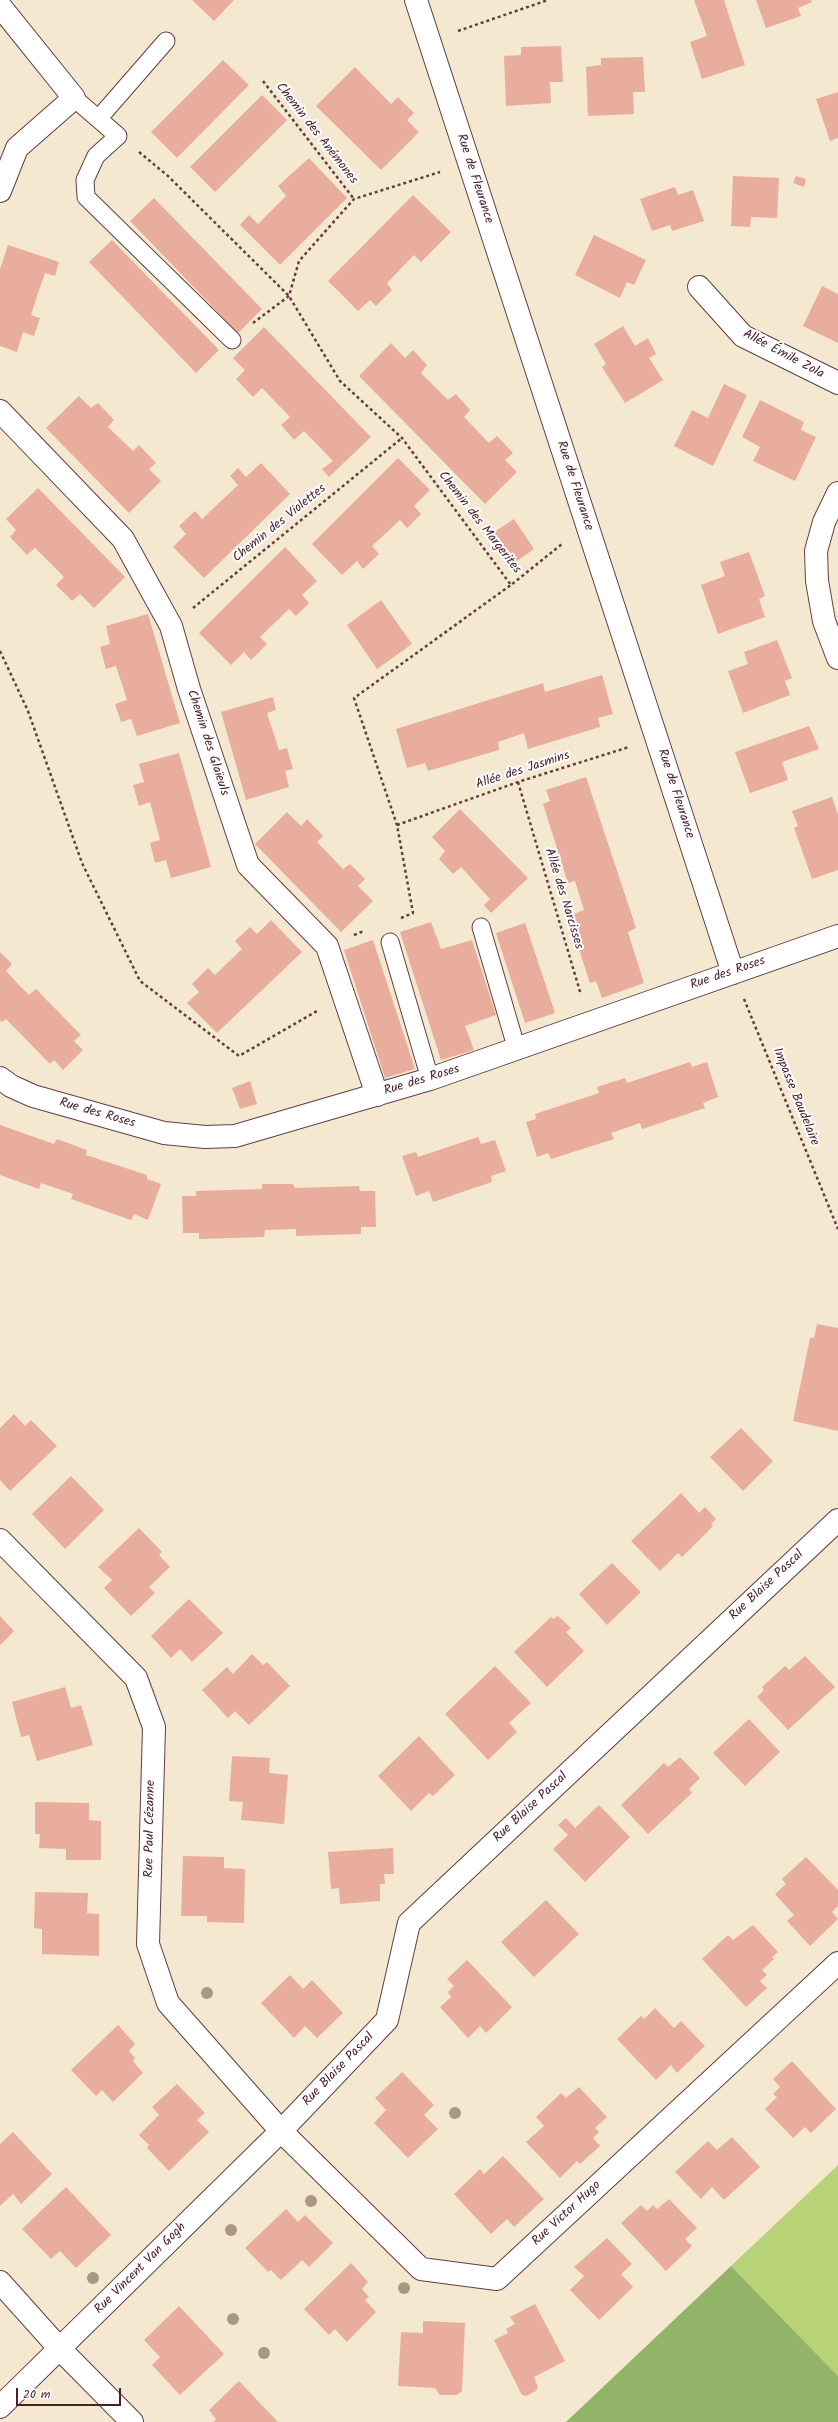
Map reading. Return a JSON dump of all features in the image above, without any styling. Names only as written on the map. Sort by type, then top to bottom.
[{"type":"street","name":"Rue de Fleurance","points":[[416,0],[733,973]]},
{"type":"street","points":[[0,6],[74,98],[17,148],[0,191]]},
{"type":"street","name":"Allée Émile Zola","points":[[699,287],[743,336],[838,384]]},
{"type":"street","name":"Chemin des Glaïeuls","points":[[0,411],[123,539],[171,626],[189,689],[248,865],[328,946],[377,1095]]},
{"type":"street","points":[[838,493],[824,522],[816,551],[817,581],[824,620],[838,658]]},
{"type":"street","name":"Rue des Roses","points":[[0,1078],[11,1086],[33,1096],[164,1132],[205,1137],[235,1136],[430,1079],[517,1050],[589,1022],[838,936]]},
{"type":"street","name":"Rue Blaise Pascal","points":[[281,2131],[387,2020],[409,1923],[838,1520]]},
{"type":"street","name":"Rue Paul Cézanne","points":[[0,1540],[136,1678],[154,1727],[148,1944],[168,2003],[281,2131]]},
{"type":"street","name":"Rue Victor Hugo","points":[[281,2131],[421,2269],[497,2279],[838,1963]]},
{"type":"street","name":"Rue Vincent Van Gogh","points":[[0,2407],[281,2131]]},
{"type":"street","points":[[0,2282],[60,2349],[132,2422]]},
{"type":"lane","points":[[99,118],[166,41]]},
{"type":"lane","points":[[74,98],[99,118],[118,136],[96,156],[85,180],[86,197],[232,340]]},
{"type":"lane","points":[[481,927],[517,1050]]},
{"type":"lane","points":[[390,942],[430,1079]]},
{"type":"path","points":[[429,41],[548,0]]},
{"type":"path","name":"Chemin des Anémones","points":[[263,81],[354,198]]},
{"type":"path","name":"Chemin des Margerites","points":[[118,136],[168,176],[288,296],[340,381],[402,438],[512,585],[586,524]]},
{"type":"path","points":[[232,340],[288,296],[299,261],[354,198],[468,163]]},
{"type":"path","name":"Chemin des Violettes","points":[[171,626],[402,438]]},
{"type":"path","points":[[399,918],[413,913],[397,825],[354,698],[512,585]]},
{"type":"path","points":[[0,651],[28,711],[82,863],[140,981],[239,1056],[344,996]]},
{"type":"path","name":"Allée des Jasmins","points":[[397,825],[518,782],[657,738]]},
{"type":"path","name":"Allée des Narcisses","points":[[518,782],[589,1022]]},
{"type":"path","points":[[328,946],[370,929]]},
{"type":"path","name":"Impasse Baudelaire","points":[[733,973],[838,1228]]},
{"type":"green space","points":[[838,2165],[838,2376],[731,2266]]},
{"type":"green space","points":[[731,2266],[838,2376],[838,2422],[566,2422]]},
{"type":"building","points":[[192,0],[234,0],[214,21]]},
{"type":"building","points":[[694,0],[724,0],[745,65],[702,79],[690,42],[707,36]]},
{"type":"building","points":[[756,0],[811,0],[812,2],[798,8],[801,16],[766,28]]},
{"type":"building","points":[[561,46],[563,82],[550,82],[551,103],[506,106],[504,56],[521,55],[521,47]]},
{"type":"building","points":[[643,57],[645,92],[633,92],[634,114],[588,116],[586,67],[601,65],[601,58]]},
{"type":"building","points":[[223,60],[249,85],[177,158],[151,132]]},
{"type":"building","points":[[355,67],[391,104],[398,97],[414,113],[407,120],[419,132],[381,170],[316,106]]},
{"type":"building","points":[[838,92],[838,138],[830,141],[816,99]]},
{"type":"building","points":[[262,95],[287,120],[215,192],[190,167]]},
{"type":"building","points":[[309,158],[347,198],[280,265],[240,225],[249,215],[258,224],[286,196],[278,186]]},
{"type":"building","points":[[733,176],[779,178],[777,218],[751,217],[750,227],[731,226]]},
{"type":"building","points":[[796,176],[806,179],[804,187],[793,183]]},
{"type":"building","points":[[675,187],[678,195],[693,190],[704,221],[672,231],[670,225],[652,231],[640,199]]},
{"type":"building","points":[[413,195],[451,232],[421,262],[414,255],[387,283],[392,290],[376,306],[370,300],[358,311],[328,281]]},
{"type":"building","points":[[154,198],[262,309],[238,333],[130,221]]},
{"type":"building","points":[[594,235],[646,260],[634,285],[627,282],[620,298],[575,275]]},
{"type":"building","points":[[112,240],[219,350],[196,373],[89,262]]},
{"type":"building","points":[[8,245],[59,262],[55,276],[45,273],[38,293],[31,315],[40,318],[34,336],[23,332],[17,352],[0,346],[0,269]]},
{"type":"building","points":[[822,286],[838,294],[838,343],[803,326]]},
{"type":"building","points":[[623,326],[635,346],[648,338],[656,354],[649,358],[663,380],[625,403],[602,367],[606,364],[594,344]]},
{"type":"building","points":[[264,327],[371,437],[329,477],[322,469],[333,461],[304,431],[294,440],[281,425],[290,417],[262,388],[253,397],[236,379],[245,370],[233,358]]},
{"type":"building","points":[[391,343],[405,358],[413,350],[427,365],[421,373],[448,400],[456,394],[470,410],[464,417],[489,443],[497,436],[513,453],[505,460],[517,472],[485,504],[359,376]]},
{"type":"building","points":[[724,384],[747,395],[713,466],[674,446],[692,410],[708,418]]},
{"type":"building","points":[[79,396],[91,408],[98,403],[114,420],[108,427],[133,451],[139,445],[156,463],[149,469],[161,481],[129,513],[46,428]]},
{"type":"building","points":[[760,400],[804,422],[801,430],[816,437],[795,481],[753,461],[760,447],[742,437]]},
{"type":"building","points":[[398,458],[430,490],[414,506],[421,514],[407,528],[400,520],[372,546],[379,554],[363,569],[357,561],[342,575],[312,544]]},
{"type":"building","points":[[261,463],[290,494],[204,578],[173,547],[186,534],[179,526],[195,511],[202,519],[238,485],[230,476],[238,468],[246,477]]},
{"type":"building","points":[[38,488],[125,577],[94,608],[80,594],[72,601],[56,585],[64,577],[35,548],[27,555],[10,537],[16,530],[6,519]]},
{"type":"building","points":[[514,519],[534,549],[511,565],[491,534]]},
{"type":"building","points":[[285,547],[317,581],[302,595],[309,603],[296,616],[289,609],[260,637],[267,644],[251,660],[244,652],[231,665],[199,633]]},
{"type":"building","points":[[749,552],[765,596],[759,599],[765,617],[718,634],[701,585],[725,576],[720,562]]},
{"type":"building","points":[[381,600],[412,644],[377,669],[347,625]]},
{"type":"building","points":[[148,614],[180,723],[137,736],[131,719],[121,722],[115,704],[127,700],[116,666],[106,669],[100,647],[110,644],[106,626]]},
{"type":"building","points":[[777,640],[792,678],[785,681],[790,695],[743,713],[728,671],[748,664],[744,652]]},
{"type":"building","points":[[602,675],[613,714],[598,718],[600,727],[528,749],[524,733],[498,742],[499,750],[428,771],[425,763],[407,768],[396,729],[543,683],[545,692]]},
{"type":"building","points":[[273,697],[276,710],[267,713],[279,750],[287,748],[293,769],[285,771],[289,787],[246,800],[221,712]]},
{"type":"building","points":[[809,726],[819,749],[782,762],[788,780],[750,793],[735,752]]},
{"type":"building","points":[[179,753],[211,867],[171,878],[166,860],[155,863],[150,843],[160,840],[150,802],[139,806],[133,785],[144,782],[139,764]]},
{"type":"building","points":[[586,777],[636,928],[628,932],[644,983],[602,998],[596,981],[590,983],[568,916],[584,910],[575,881],[568,883],[543,804],[550,801],[546,790]]},
{"type":"building","points":[[832,797],[838,815],[838,870],[812,879],[794,828],[798,826],[792,811]]},
{"type":"building","points":[[460,809],[528,878],[491,913],[484,905],[490,899],[461,867],[453,874],[439,859],[445,851],[432,837]]},
{"type":"building","points":[[287,812],[301,826],[307,819],[323,836],[317,842],[343,869],[350,864],[365,879],[358,886],[373,901],[341,932],[255,844]]},
{"type":"building","points":[[271,920],[302,952],[217,1033],[187,1003],[199,992],[192,984],[208,968],[215,975],[242,949],[235,941],[250,927],[257,934]]},
{"type":"building","points":[[431,922],[441,949],[472,940],[496,1015],[465,1026],[474,1050],[441,1060],[400,932]]},
{"type":"building","points":[[525,923],[555,1013],[525,1023],[496,933]]},
{"type":"building","points":[[373,940],[415,1069],[385,1078],[344,950]]},
{"type":"building","points":[[0,952],[12,964],[6,971],[17,983],[29,995],[36,989],[81,1035],[74,1041],[83,1050],[63,1070],[54,1060],[50,1064],[6,1019],[2,1022],[0,1020]]},
{"type":"building","points":[[690,1062],[692,1067],[707,1062],[718,1097],[703,1103],[705,1108],[642,1129],[640,1123],[611,1133],[614,1139],[551,1159],[548,1153],[537,1157],[526,1122],[536,1119],[535,1114],[599,1093],[597,1087],[625,1078],[627,1083]]},
{"type":"building","points":[[250,1081],[257,1104],[240,1109],[232,1088]]},
{"type":"building","points":[[0,1125],[54,1144],[57,1139],[87,1150],[86,1155],[147,1175],[147,1179],[161,1184],[148,1220],[134,1214],[131,1220],[71,1199],[73,1194],[41,1183],[39,1189],[0,1175]]},
{"type":"building","points":[[478,1137],[481,1144],[495,1140],[506,1171],[491,1176],[492,1182],[433,1202],[429,1191],[416,1196],[402,1156],[416,1152],[418,1157]]},
{"type":"building","points":[[262,1184],[293,1184],[295,1188],[359,1186],[360,1191],[375,1191],[376,1227],[361,1227],[361,1234],[296,1236],[296,1229],[265,1230],[264,1237],[199,1239],[199,1233],[183,1233],[182,1196],[196,1196],[196,1191],[262,1189]]},
{"type":"building","points":[[817,1324],[838,1328],[838,1431],[793,1421],[810,1338],[814,1338]]},
{"type":"building","points":[[14,1414],[25,1426],[31,1420],[57,1446],[10,1491],[0,1480],[0,1428]]},
{"type":"building","points":[[741,1428],[773,1461],[743,1491],[710,1457]]},
{"type":"building","points":[[71,1476],[104,1510],[65,1549],[32,1514]]},
{"type":"building","points":[[681,1493],[699,1513],[705,1507],[716,1519],[711,1524],[713,1526],[682,1557],[678,1553],[660,1571],[631,1541]]},
{"type":"building","points":[[139,1528],[162,1552],[159,1555],[170,1567],[149,1587],[155,1593],[131,1616],[104,1588],[112,1580],[98,1567]]},
{"type":"building","points":[[612,1563],[641,1592],[607,1625],[579,1594]]},
{"type":"building","points":[[189,1599],[223,1633],[192,1662],[180,1649],[171,1658],[151,1636]]},
{"type":"building","points":[[0,1616],[14,1631],[0,1645]]},
{"type":"building","points":[[558,1616],[571,1628],[566,1632],[584,1651],[547,1687],[514,1652],[551,1617],[553,1619]]},
{"type":"building","points":[[252,1654],[263,1665],[267,1662],[290,1686],[249,1725],[235,1711],[228,1718],[202,1690],[227,1667],[233,1674]]},
{"type":"building","points":[[805,1656],[835,1687],[788,1730],[757,1697],[764,1690],[762,1687],[785,1666],[789,1670]]},
{"type":"building","points":[[495,1666],[531,1703],[509,1723],[517,1732],[488,1760],[445,1714]]},
{"type":"building","points":[[65,1687],[71,1708],[81,1705],[93,1745],[37,1761],[29,1735],[21,1737],[12,1702]]},
{"type":"building","points":[[749,1719],[780,1752],[745,1786],[713,1753]]},
{"type":"building","points":[[419,1736],[455,1775],[433,1796],[429,1793],[411,1811],[378,1776]]},
{"type":"building","points":[[232,1756],[270,1758],[269,1773],[288,1775],[284,1824],[241,1820],[243,1802],[229,1801]]},
{"type":"building","points":[[680,1757],[700,1778],[689,1789],[692,1793],[648,1834],[621,1805],[664,1763],[668,1767]]},
{"type":"building","points":[[35,1802],[89,1803],[89,1820],[101,1821],[101,1860],[66,1860],[66,1849],[39,1848],[40,1834],[35,1834]]},
{"type":"building","points":[[599,1805],[630,1837],[585,1882],[553,1849],[568,1835],[558,1825],[566,1818],[575,1828]]},
{"type":"building","points":[[393,1848],[394,1874],[384,1874],[385,1884],[380,1884],[380,1901],[340,1904],[339,1888],[331,1889],[328,1852]]},
{"type":"building","points":[[183,1856],[224,1857],[224,1868],[245,1869],[244,1923],[207,1922],[207,1916],[181,1916]]},
{"type":"building","points":[[806,1857],[838,1890],[838,1906],[832,1912],[838,1919],[810,1946],[787,1921],[794,1915],[775,1894],[786,1884],[782,1879]]},
{"type":"building","points":[[35,1892],[88,1893],[87,1913],[99,1914],[99,1956],[42,1954],[42,1929],[34,1928]]},
{"type":"building","points":[[546,1900],[579,1934],[534,1977],[501,1942]]},
{"type":"building","points":[[753,1925],[778,1952],[772,1957],[774,1959],[762,1970],[767,1975],[760,1981],[767,1988],[746,2007],[702,1959],[728,1935],[733,1940]]},
{"type":"building","points":[[467,1960],[512,2007],[486,2033],[480,2026],[468,2038],[440,2007],[451,1997],[448,1992],[454,1986],[447,1979]]},
{"type":"building","points":[[290,1975],[303,1989],[312,1980],[343,2013],[317,2038],[305,2026],[294,2038],[261,2003]]},
{"type":"building","points":[[655,2008],[674,2028],[681,2021],[705,2046],[677,2073],[671,2065],[656,2080],[617,2039],[641,2016],[644,2019]]},
{"type":"building","points":[[118,2025],[135,2044],[129,2051],[135,2058],[133,2061],[143,2073],[113,2102],[102,2090],[96,2096],[71,2070]]},
{"type":"building","points":[[792,2061],[836,2109],[811,2133],[805,2127],[793,2138],[765,2109],[777,2097],[773,2094],[780,2087],[773,2079]]},
{"type":"building","points":[[402,2072],[434,2105],[424,2115],[438,2129],[408,2158],[374,2123],[386,2110],[375,2098]]},
{"type":"building","points":[[177,2084],[205,2113],[197,2120],[209,2132],[169,2171],[147,2148],[149,2145],[139,2135],[159,2115],[152,2107]]},
{"type":"building","points":[[579,2087],[607,2117],[595,2128],[599,2132],[593,2138],[600,2146],[580,2164],[577,2161],[560,2178],[526,2142],[544,2126],[536,2117],[561,2093],[566,2098]]},
{"type":"building","points":[[13,2132],[52,2174],[21,2204],[13,2194],[0,2206],[0,2144]]},
{"type":"building","points":[[732,2137],[760,2167],[724,2200],[712,2187],[701,2199],[675,2172],[708,2141],[717,2150]]},
{"type":"building","points":[[503,2156],[544,2199],[514,2227],[507,2219],[491,2234],[454,2194],[480,2169],[484,2174]]},
{"type":"building","points":[[66,2187],[111,2235],[76,2268],[60,2251],[51,2259],[22,2229]]},
{"type":"building","points":[[669,2199],[697,2228],[685,2239],[692,2246],[666,2271],[621,2223],[641,2205],[647,2211],[653,2205],[657,2209]]},
{"type":"building","points":[[286,2209],[298,2222],[305,2215],[333,2243],[309,2267],[302,2260],[281,2280],[271,2270],[268,2272],[245,2248]]},
{"type":"building","points":[[607,2238],[632,2264],[621,2274],[633,2287],[599,2320],[570,2290],[584,2276],[574,2267]]},
{"type":"building","points":[[351,2263],[368,2282],[362,2289],[369,2297],[365,2300],[376,2312],[347,2342],[335,2329],[329,2335],[304,2309]]},
{"type":"building","points":[[535,2304],[565,2361],[534,2377],[538,2387],[536,2391],[526,2396],[522,2395],[494,2340],[508,2333],[506,2329],[515,2324],[510,2317]]},
{"type":"building","points":[[179,2306],[224,2354],[180,2395],[152,2365],[160,2357],[144,2340]]},
{"type":"building","points":[[423,2321],[465,2323],[462,2391],[457,2395],[440,2395],[435,2388],[398,2386],[401,2332],[423,2333]]},
{"type":"building","points":[[239,2381],[278,2422],[213,2422],[216,2419],[209,2410]]}]
